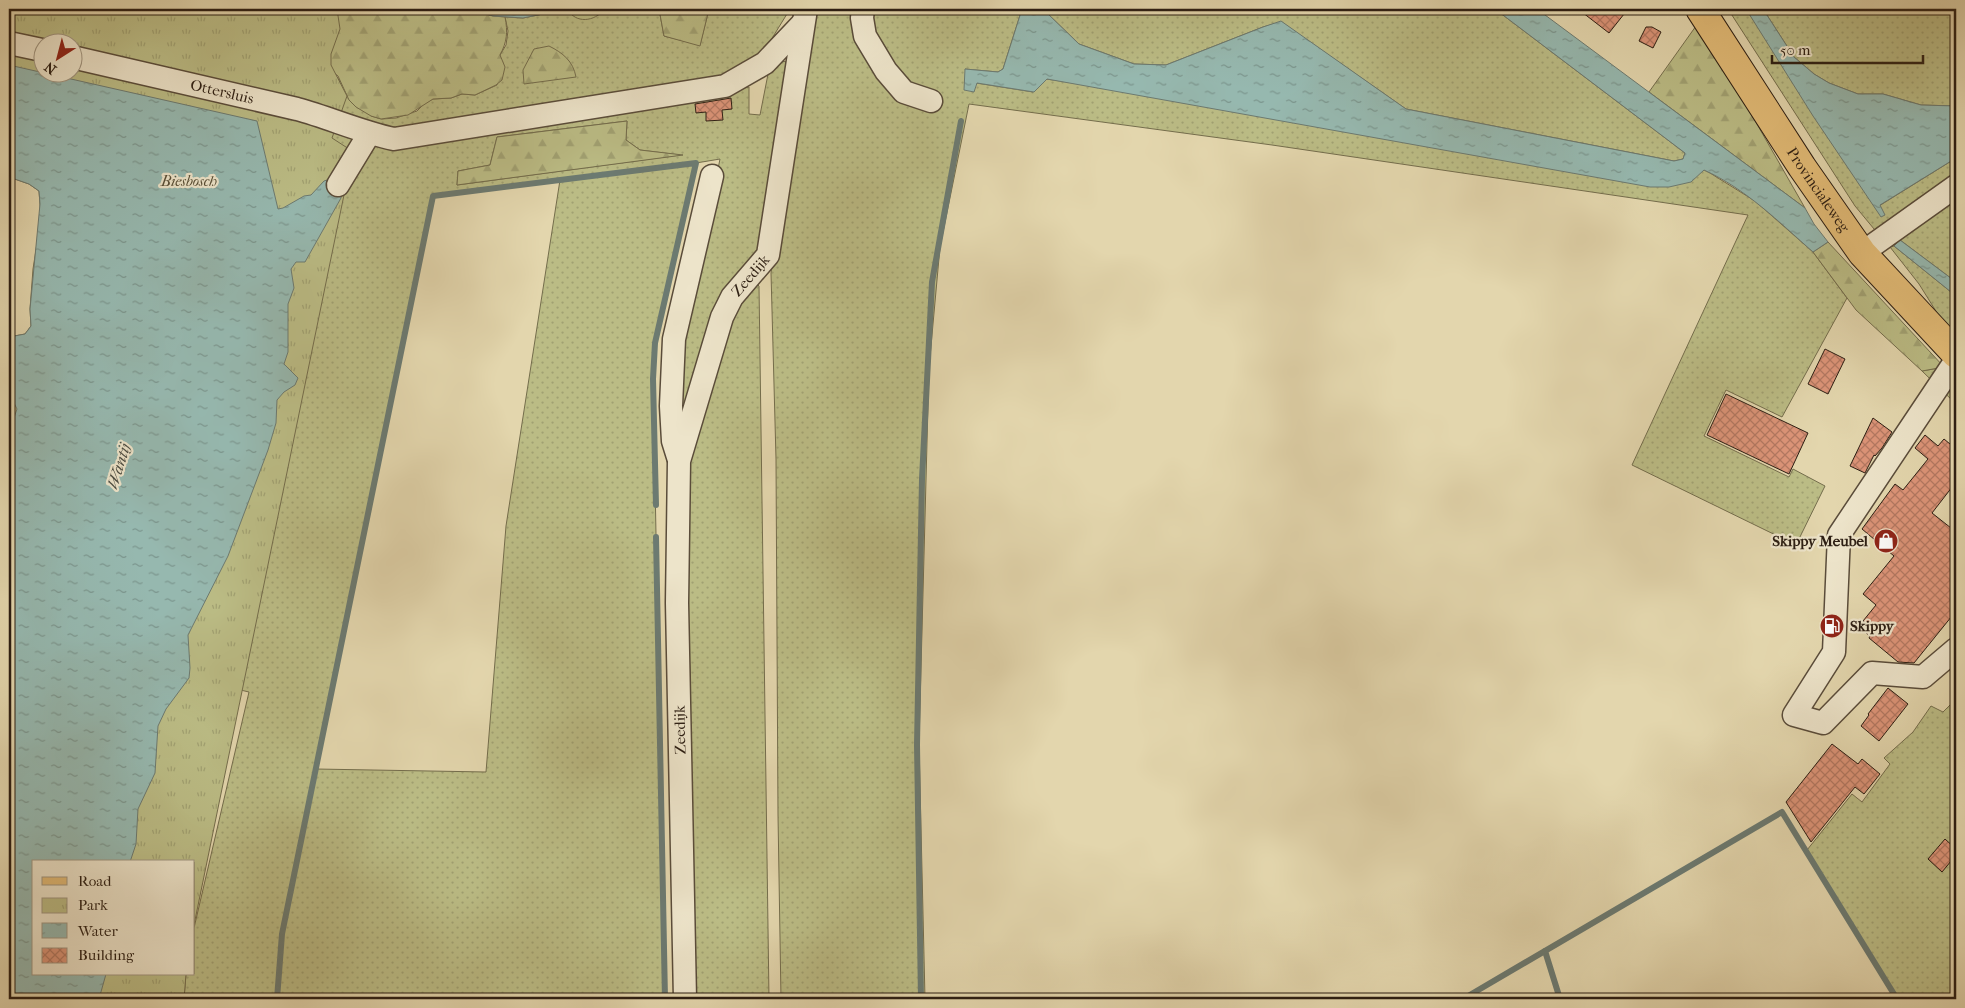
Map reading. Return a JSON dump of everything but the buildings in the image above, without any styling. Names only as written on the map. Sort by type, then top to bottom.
[{"type":"main road","name":"Provincialeweg","points":[[1700,9],[1802,167],[1862,253],[1956,354]]},
{"type":"street","points":[[863,9],[862,18],[865,36],[886,72],[904,92],[931,101]]},
{"type":"street","name":"Zeedijk","points":[[370,134],[394,139],[726,86],[764,63],[804,16]]},
{"type":"street","name":"Zeedijk","points":[[685,999],[677,603],[679,461],[722,317],[732,297],[768,255],[804,16]]},
{"type":"street","points":[[9,43],[32,48]]},
{"type":"street","name":"Ottersluis","points":[[82,59],[297,109],[327,117],[370,134]]},
{"type":"street","points":[[338,184],[370,134]]},
{"type":"street","name":"Zeedijk","points":[[679,461],[673,441],[671,406],[674,339],[712,176]]},
{"type":"street","points":[[1862,253],[1956,186]]},
{"type":"street","points":[[1956,360],[1949,387],[1839,535],[1834,652],[1794,715],[1823,723],[1872,673],[1923,678],[1956,649]]},
{"type":"green space","points":[[9,9],[298,33],[371,116],[382,119],[396,118],[417,111],[425,103],[433,99],[451,98],[462,94],[475,95],[497,85],[500,55],[506,45],[508,31],[505,17],[523,18],[553,12],[556,9],[603,11],[605,9],[659,9],[664,36],[700,45],[709,9],[790,9],[763,53],[728,74],[401,132],[82,45],[82,32],[53,32]]},
{"type":"green space","name":"Biesbosch","points":[[9,9],[337,9],[340,29],[331,54],[331,65],[347,96],[332,138],[349,149],[345,190],[195,920],[195,860],[32,860],[32,976],[186,976],[184,999],[9,999],[9,337],[25,334],[31,326],[30,309],[33,269],[41,218],[39,191],[29,184],[9,177]]},
{"type":"green space","points":[[251,9],[468,9],[493,16],[505,17],[506,37],[500,55],[505,67],[502,80],[475,95],[462,94],[451,98],[433,99],[408,115],[381,119],[371,116],[356,107],[349,100],[338,76]]},
{"type":"green space","points":[[567,9],[605,9],[596,17],[585,20],[575,17]]},
{"type":"green space","points":[[659,9],[709,9],[700,46],[664,36]]},
{"type":"green space","points":[[813,9],[1022,9],[1003,69],[998,72],[965,69],[976,83],[1033,92],[1046,79],[1704,170],[1710,173],[1755,201],[1813,252],[1847,298],[1782,417],[1726,390],[1704,436],[1789,477],[1793,469],[1825,486],[1796,545],[1632,465],[1748,215],[1272,145],[969,104],[940,247],[929,368],[919,743],[925,999],[781,999],[776,459],[771,273],[788,149]]},
{"type":"green space","points":[[1050,9],[1495,9],[1685,153],[1683,159],[1674,161],[1406,109],[1281,22],[1263,27],[1166,65],[1134,64],[1079,44],[1048,14]]},
{"type":"green space","points":[[1728,9],[1746,9],[1879,206],[1956,158],[1956,182],[1879,235],[1855,206]]},
{"type":"green space","points":[[1763,9],[1956,9],[1956,106],[1921,105],[1883,94],[1858,94],[1829,83],[1814,74],[1794,57]]},
{"type":"green space","points":[[1696,26],[1742,98],[1805,208],[1649,92]]},
{"type":"green space","points":[[549,46],[567,58],[575,71],[576,77],[524,84],[523,70],[534,49]]},
{"type":"green space","points":[[780,61],[788,62],[763,241],[679,437],[676,377],[720,159],[696,163],[655,343],[653,379],[665,999],[184,999],[186,976],[195,976],[195,924],[249,692],[189,678],[284,115],[361,138],[671,102],[749,87],[749,114],[760,115],[769,69]],"holes":[[[627,121],[626,140],[640,150],[680,155],[457,185],[458,171],[490,165],[497,137]],[[560,180],[506,526],[486,772],[316,769],[433,196]]]},
{"type":"green space","points":[[627,121],[626,140],[640,150],[683,155],[457,185],[458,171],[490,165],[497,137]]},
{"type":"green space","points":[[1956,200],[1956,282],[1900,240]]},
{"type":"green space","points":[[1828,242],[1944,367],[1922,371],[1856,310],[1813,252]]},
{"type":"green space","points":[[1894,246],[1956,296],[1956,340],[1954,340],[1919,284],[1890,247]]},
{"type":"green space","points":[[757,284],[759,286],[769,999],[693,999],[690,672],[682,505],[684,473],[731,311]]},
{"type":"green space","points":[[1944,367],[1956,380],[1956,404],[1922,371]]},
{"type":"green space","points":[[1956,699],[1956,999],[1897,999],[1807,850],[1852,794],[1862,802],[1890,764],[1884,758],[1913,732],[1931,706],[1943,712]]},
{"type":"water","points":[[468,9],[556,9],[553,12],[523,18],[493,16]]},
{"type":"water","points":[[1022,9],[1050,9],[1048,14],[1079,44],[1134,64],[1166,65],[1281,21],[1406,109],[1674,161],[1683,159],[1685,153],[1495,9],[1537,9],[1805,208],[1814,224],[1828,242],[1813,252],[1748,196],[1704,170],[1691,182],[1669,187],[1650,187],[1047,79],[1034,92],[977,83],[974,92],[964,90],[965,69],[998,72],[1003,69]]},
{"type":"water","points":[[1746,9],[1763,9],[1794,57],[1814,74],[1829,83],[1858,94],[1883,94],[1921,105],[1956,106],[1956,158],[1880,205],[1885,215],[1881,217],[1813,116]]},
{"type":"water","name":"Biesbosch","points":[[9,65],[32,70],[32,82],[82,81],[257,121],[278,209],[304,196],[311,195],[324,181],[330,179],[342,189],[341,198],[305,262],[296,262],[291,269],[294,288],[288,304],[288,352],[284,364],[298,378],[295,385],[284,392],[277,400],[276,423],[268,450],[228,556],[188,635],[189,678],[166,709],[158,726],[155,773],[138,809],[136,844],[131,860],[32,860],[32,976],[105,976],[99,999],[9,999],[9,432],[17,409],[14,403],[9,401],[9,337],[25,334],[31,326],[30,309],[40,204],[39,191],[29,184],[9,177]]},
{"type":"water","points":[[1900,240],[1956,282],[1956,296],[1894,246]]},
{"type":"waterway","points":[[921,999],[917,745],[922,479],[932,282],[961,121]]},
{"type":"waterway","points":[[277,999],[282,934],[433,196],[696,163],[655,343],[653,379],[656,505]]},
{"type":"waterway","points":[[656,537],[665,999]]},
{"type":"waterway","points":[[1463,999],[1782,812],[1897,999]]},
{"type":"waterway","points":[[1545,951],[1560,999]]},
{"type":"place","name":"Skippy Meubel","points":[[1886,541]]},
{"type":"place","name":"Skippy","points":[[1832,626]]},
{"type":"water label","name":"Wantij","points":[[118,466]]}]
